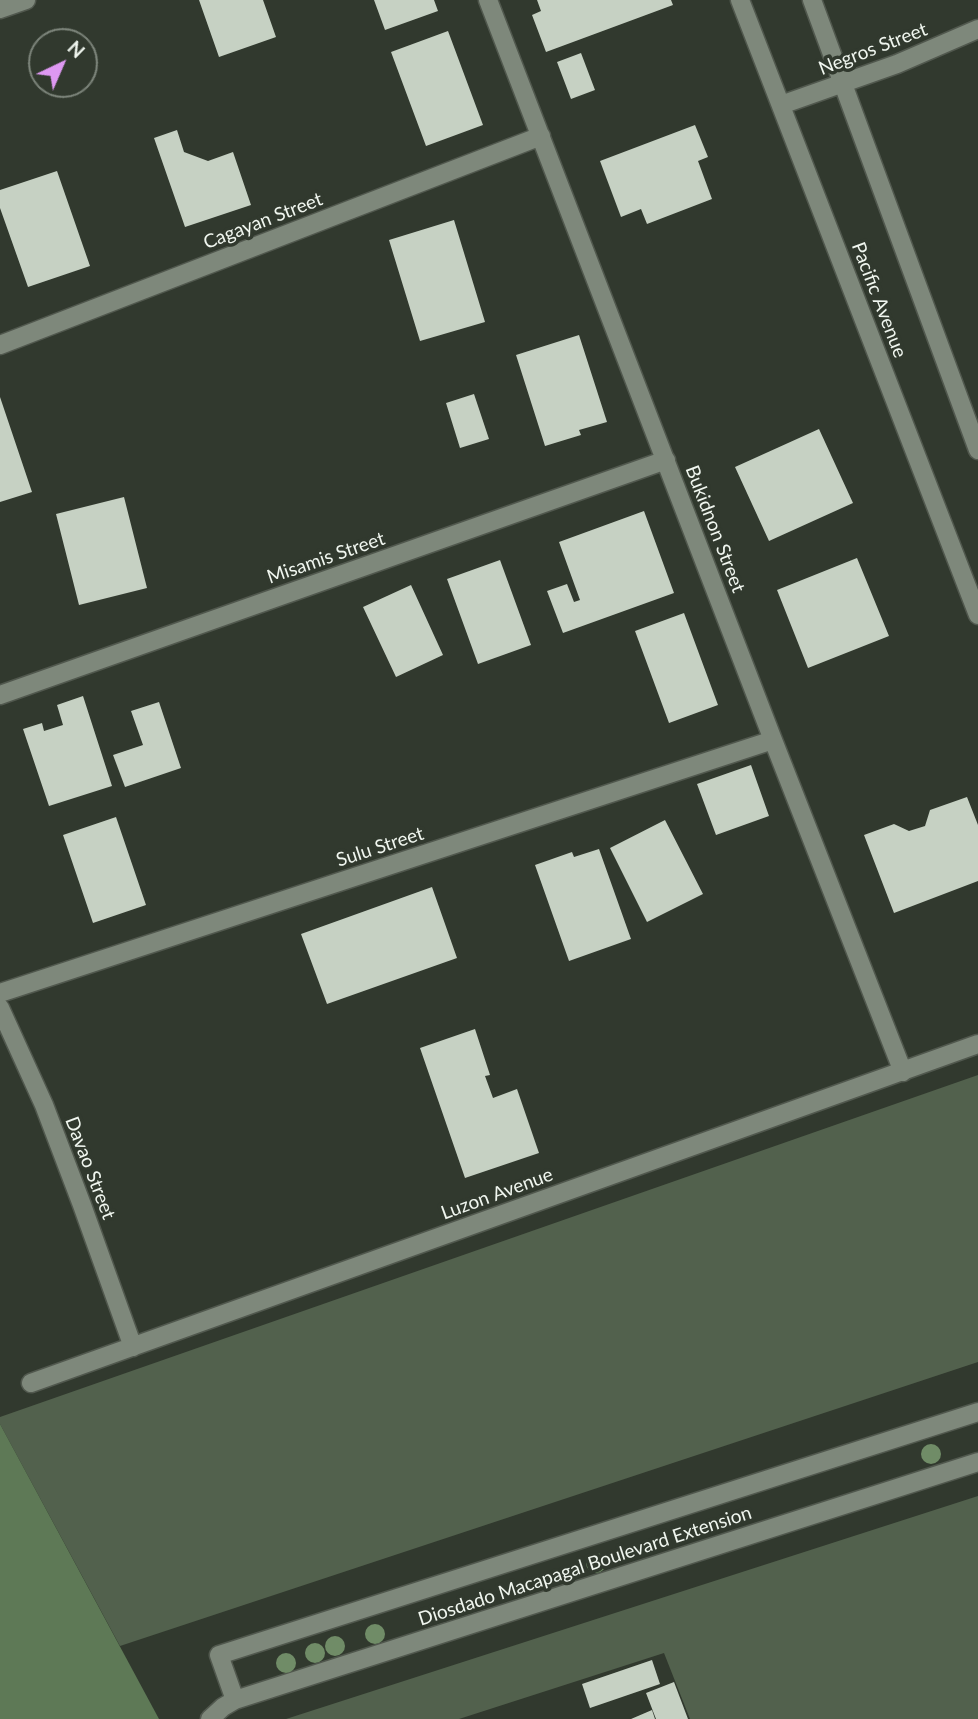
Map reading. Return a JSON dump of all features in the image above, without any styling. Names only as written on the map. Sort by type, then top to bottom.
[{"type":"street","points":[[0,9],[26,0]]},
{"type":"street","name":"Bukidnon Street","points":[[488,0],[903,1072]]},
{"type":"street","name":"Pacific Avenue","points":[[740,0],[978,615]]},
{"type":"street","name":"Pacific Avenue","points":[[812,0],[978,450]]},
{"type":"street","name":"Negros Street","points":[[781,105],[897,64],[978,29]]},
{"type":"street","name":"Cagayan Street","points":[[0,345],[541,136]]},
{"type":"street","name":"Misamis Street","points":[[0,695],[666,460]]},
{"type":"street","name":"Sulu Street","points":[[0,993],[773,740]]},
{"type":"street","name":"Davao Street","points":[[0,1008],[53,1130],[133,1347]]},
{"type":"street","name":"Luzon Avenue","points":[[31,1384],[978,1044]]},
{"type":"street","name":"Diosdado Macapagal Boulevard Extension","points":[[235,1700],[219,1655],[978,1412]]},
{"type":"street","name":"Diosdado Macapagal Boulevard Extension","points":[[210,1719],[235,1700],[978,1462]]},
{"type":"shaded area","points":[[978,1075],[978,1362],[120,1646],[0,1424],[0,1417]]},
{"type":"shaded area","points":[[0,1424],[159,1719],[0,1719]]},
{"type":"shaded area","points":[[978,1496],[978,1719],[690,1719],[664,1653],[459,1719],[286,1719]]},
{"type":"building","points":[[199,0],[263,0],[276,37],[219,57]]},
{"type":"building","points":[[374,0],[434,0],[438,11],[385,30]]},
{"type":"building","points":[[537,0],[671,0],[673,5],[546,52],[532,15],[541,11]]},
{"type":"building","points":[[448,31],[483,125],[426,146],[391,52]]},
{"type":"building","points":[[581,53],[595,90],[571,99],[557,62]]},
{"type":"building","points":[[695,125],[708,157],[698,161],[712,199],[647,224],[641,209],[621,217],[600,161]]},
{"type":"building","points":[[177,130],[184,152],[208,161],[233,152],[251,205],[185,227],[154,138]]},
{"type":"building","points":[[57,171],[90,266],[28,287],[0,208],[0,190]]},
{"type":"building","points":[[454,220],[485,322],[420,341],[389,240]]},
{"type":"building","points":[[579,335],[607,422],[579,430],[581,435],[545,446],[516,355]]},
{"type":"building","points":[[474,394],[489,439],[460,448],[446,403]]},
{"type":"building","points":[[0,397],[32,492],[0,502]]},
{"type":"building","points":[[819,429],[853,503],[769,541],[735,467]]},
{"type":"building","points":[[124,497],[147,588],[79,605],[56,514]]},
{"type":"building","points":[[644,511],[674,593],[563,633],[547,591],[567,584],[574,602],[580,600],[559,542]]},
{"type":"building","points":[[857,558],[889,636],[808,668],[777,590]]},
{"type":"building","points":[[500,560],[531,645],[478,664],[447,579]]},
{"type":"building","points":[[411,585],[443,655],[396,677],[363,607]]},
{"type":"building","points":[[684,613],[718,705],[669,723],[635,631]]},
{"type":"building","points":[[83,696],[112,786],[49,806],[23,729],[42,723],[44,731],[63,725],[57,705]]},
{"type":"building","points":[[159,702],[181,768],[125,787],[113,755],[143,745],[131,711]]},
{"type":"building","points":[[751,765],[769,816],[716,835],[697,784]]},
{"type":"building","points":[[967,797],[978,825],[978,881],[894,913],[864,835],[894,824],[909,831],[925,826],[930,810]]},
{"type":"building","points":[[116,817],[146,905],[93,923],[63,835]]},
{"type":"building","points":[[665,820],[703,894],[647,922],[610,848]]},
{"type":"building","points":[[599,849],[631,939],[569,961],[535,865],[572,852],[574,857]]},
{"type":"building","points":[[432,887],[457,958],[327,1004],[301,934]]},
{"type":"building","points":[[475,1029],[490,1075],[485,1076],[493,1098],[517,1089],[539,1153],[465,1178],[420,1048]]},
{"type":"building","points":[[652,1660],[660,1684],[590,1708],[582,1684]]},
{"type":"building","points":[[674,1682],[688,1719],[656,1719],[646,1693]]},
{"type":"building","points":[[652,1710],[655,1719],[631,1719]]}]
